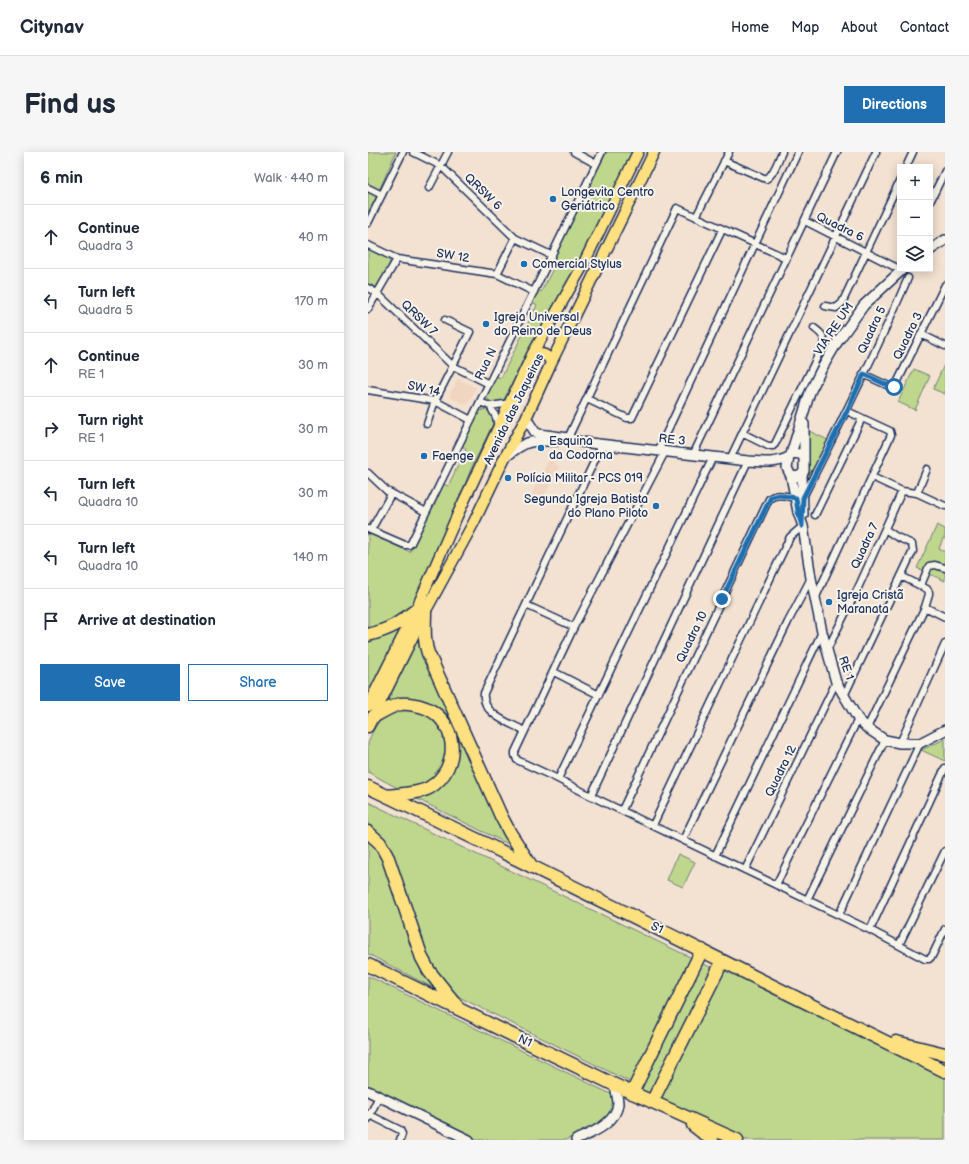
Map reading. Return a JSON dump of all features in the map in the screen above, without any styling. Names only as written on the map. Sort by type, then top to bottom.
[{"type":"highway","points":[[368,635],[387,630],[421,611],[425,634],[425,645],[428,653],[501,816],[532,867]]},
{"type":"highway","points":[[370,717],[400,704],[410,704],[429,709],[445,723],[452,740],[450,763],[444,774],[437,782],[428,788],[417,792],[387,796]]},
{"type":"highway","name":"S1","points":[[368,787],[702,950],[722,962],[945,1071]]},
{"type":"highway","points":[[368,832],[380,843],[388,858],[422,958],[429,971],[460,1009]]},
{"type":"highway","points":[[632,1092],[702,950]]},
{"type":"highway","points":[[652,1102],[722,962]]},
{"type":"highway","name":"N1","points":[[368,965],[615,1085],[683,1116]]},
{"type":"highway","points":[[872,1036],[945,1054]]},
{"type":"highway","points":[[683,1116],[712,1140]]},
{"type":"highway","points":[[683,1116],[737,1140]]},
{"type":"main road","name":"Avenida das Jaqueiras","points":[[421,611],[466,499],[532,355],[582,267],[638,152]]},
{"type":"main road","name":"Avenida das Jaqueiras","points":[[421,611],[480,510],[654,152]]},
{"type":"main road","points":[[532,355],[546,355],[550,358],[551,363]]},
{"type":"main road","points":[[466,499],[466,506],[473,511],[480,510]]},
{"type":"main road","points":[[370,717],[421,611]]},
{"type":"street","points":[[368,223],[403,152]]},
{"type":"street","name":"QRSW 6","points":[[413,152],[441,166],[515,238],[551,255]]},
{"type":"street","points":[[429,188],[448,152]]},
{"type":"street","points":[[574,152],[596,164]]},
{"type":"street","name":"Rua N","points":[[370,530],[405,545],[409,545],[602,152]]},
{"type":"street","points":[[696,217],[729,152]]},
{"type":"street","points":[[724,161],[766,179],[772,174],[782,152]]},
{"type":"street","points":[[798,152],[754,244],[661,451],[515,752],[516,758],[517,760],[558,778],[591,796],[870,930],[925,959],[929,959],[932,956],[943,937],[945,929]]},
{"type":"street","points":[[693,455],[837,152]]},
{"type":"street","points":[[730,459],[876,152]]},
{"type":"street","points":[[907,164],[913,152]]},
{"type":"street","points":[[931,200],[945,171]]},
{"type":"street","name":"Quadra 6","points":[[866,252],[897,186]]},
{"type":"street","points":[[368,188],[382,195]]},
{"type":"street","points":[[569,440],[676,208],[786,258]]},
{"type":"street","name":"Quadra 6","points":[[805,221],[897,268]]},
{"type":"street","points":[[587,399],[627,418],[632,418],[722,230]]},
{"type":"street","points":[[497,274],[515,238]]},
{"type":"street","points":[[933,248],[945,240]]},
{"type":"street","name":"SW 12","points":[[368,245],[397,259],[497,274],[534,292]]},
{"type":"street","points":[[825,306],[836,308],[842,303],[866,252]]},
{"type":"street","points":[[368,309],[397,259]]},
{"type":"street","name":"VIA RE UM","points":[[790,455],[810,392],[838,341],[864,305],[900,272]]},
{"type":"street","name":"Quadra 5","points":[[799,498],[847,411],[908,278]]},
{"type":"street","name":"Quadra 3","points":[[864,374],[894,387],[945,285]]},
{"type":"street","name":"QRSW 7","points":[[368,288],[377,293],[453,366],[489,384]]},
{"type":"street","points":[[427,424],[436,401],[470,332],[445,320]]},
{"type":"street","points":[[742,433],[768,446],[773,446],[775,444],[824,343],[822,334],[814,328]]},
{"type":"street","points":[[921,334],[945,346]]},
{"type":"street","name":"SW 14","points":[[368,390],[436,401],[471,420]]},
{"type":"street","points":[[480,402],[490,406],[511,403]]},
{"type":"street","points":[[490,406],[496,417],[498,428]]},
{"type":"street","points":[[815,599],[891,437],[890,431],[847,411]]},
{"type":"street","name":"VIA RE UM","points":[[803,456],[804,414]]},
{"type":"street","name":"RE 3","points":[[526,418],[535,432],[539,434],[602,445],[748,461],[768,462],[780,460],[790,455]]},
{"type":"street","points":[[816,515],[862,418]]},
{"type":"street","name":"RE 3","points":[[506,457],[523,443],[569,440]]},
{"type":"street","points":[[525,731],[492,713],[486,707],[483,696],[602,445]]},
{"type":"street","points":[[796,453],[803,456],[804,465],[802,474],[796,477],[790,474],[787,468],[790,455],[796,453]]},
{"type":"street","points":[[558,778],[713,457]]},
{"type":"street","name":"Quadra 10","points":[[591,796],[748,461]]},
{"type":"street","name":"RE 3","points":[[768,462],[790,474]]},
{"type":"street","points":[[917,493],[927,470]]},
{"type":"street","points":[[368,473],[391,494],[426,512]]},
{"type":"street","name":"RE 1","points":[[790,474],[799,498]]},
{"type":"street","name":"RE 1","points":[[802,474],[798,512],[822,632],[836,682],[858,719],[867,728],[885,740],[900,743],[920,743],[944,729]]},
{"type":"street","points":[[872,477],[902,491],[917,493],[945,506]]},
{"type":"street","name":"Quadra 7","points":[[827,650],[858,588],[902,491]]},
{"type":"street","points":[[370,530],[391,494]]},
{"type":"street","name":"Quadra 10","points":[[622,810],[769,499],[779,495],[799,498]]},
{"type":"street","points":[[653,825],[790,537],[802,526]]},
{"type":"street","points":[[844,696],[914,547],[912,544],[895,536],[885,529]]},
{"type":"street","points":[[921,585],[929,566],[935,565],[945,568]]},
{"type":"street","points":[[867,728],[925,607],[930,592],[921,585],[901,576]]},
{"type":"street","points":[[683,840],[788,622],[811,578]]},
{"type":"street","points":[[526,605],[574,628]]},
{"type":"street","points":[[925,607],[945,617]]},
{"type":"street","points":[[715,856],[822,632]]},
{"type":"street","points":[[900,743],[945,644]]},
{"type":"street","points":[[554,672],[599,695]]},
{"type":"street","name":"Quadra 12","points":[[745,870],[836,682]]},
{"type":"street","points":[[776,885],[858,719]]},
{"type":"street","points":[[807,900],[885,740]]},
{"type":"street","points":[[839,915],[920,743]]},
{"type":"street","points":[[870,930],[945,768]]},
{"type":"street","points":[[899,945],[945,850]]},
{"type":"street","points":[[576,1140],[600,1128],[617,1110],[618,1103],[615,1085]]},
{"type":"street","points":[[368,1091],[468,1140]]},
{"type":"street","points":[[379,1096],[369,1116],[400,1130],[402,1134],[400,1140]]},
{"type":"shaded area","points":[[458,379],[476,388],[467,405],[449,397],[453,388],[456,386],[454,385]]},
{"type":"shaded area","points":[[549,460],[559,466],[541,503],[530,497]]},
{"type":"green space","points":[[368,152],[396,152],[374,202],[368,212]]},
{"type":"green space","points":[[605,152],[635,152],[616,185],[612,200],[575,275],[526,356],[505,398],[501,402],[491,402],[487,398],[488,393],[496,376],[501,378],[537,305],[532,302],[538,290],[541,292],[555,265],[551,263]]},
{"type":"green space","points":[[368,248],[387,257],[390,263],[379,286],[375,289],[368,287]]},
{"type":"green space","points":[[945,365],[945,394],[933,389]]},
{"type":"green space","points":[[914,369],[930,376],[915,410],[898,402]]},
{"type":"green space","points":[[485,409],[492,415],[493,424],[471,469],[441,546],[412,604],[406,613],[368,632],[368,533],[410,552],[443,484],[448,486],[466,449],[462,446],[478,412]]},
{"type":"green space","points":[[807,430],[830,441],[805,490]]},
{"type":"green space","points":[[937,525],[945,529],[945,539],[943,538],[939,549],[945,552],[945,581],[917,568]]},
{"type":"green space","points":[[407,620],[368,702],[368,638]]},
{"type":"green space","points":[[421,629],[518,849],[413,797],[435,789],[448,778],[456,761],[457,751],[454,732],[450,723],[434,706],[412,700],[384,705]]},
{"type":"green space","points":[[409,708],[434,718],[448,740],[446,762],[434,779],[416,788],[399,789],[368,772],[368,744],[374,730],[382,718],[394,711]]},
{"type":"green space","points":[[945,739],[945,761],[921,750]]},
{"type":"green space","points":[[368,802],[694,959],[632,1083],[461,998],[440,981],[428,964],[385,844],[368,828]]},
{"type":"green space","points":[[368,838],[373,841],[393,881],[445,994],[368,954]]},
{"type":"green space","points":[[678,854],[695,862],[683,887],[667,880]]},
{"type":"green space","points":[[700,962],[714,969],[653,1095],[638,1088]]},
{"type":"green space","points":[[726,971],[945,1078],[945,1140],[744,1140],[664,1101],[661,1097],[724,972]]},
{"type":"green space","points":[[368,976],[613,1095],[616,1100],[614,1111],[605,1120],[566,1140],[478,1140],[368,1087]]},
{"type":"place","name":"Longevita Centro Geriátrico","points":[[553,199]]},
{"type":"place","name":"Comercial Stylus","points":[[524,264]]},
{"type":"place","name":"Igreja Universal do Reino de Deus","points":[[486,324]]},
{"type":"place","name":"Esquina da Codorna","points":[[541,448]]},
{"type":"place","name":"Faenge","points":[[424,456]]},
{"type":"place","name":"Polícia Militar - PCS 019","points":[[508,478]]},
{"type":"place","name":"Segunda Igreja Batista do Plano Piloto","points":[[656,506]]},
{"type":"place","name":"Igreja Cristã Maranata","points":[[829,602]]},
{"type":"route","points":[[722,599],[771,497],[779,495],[796,498],[802,526],[803,498],[864,374],[894,387]]}]
